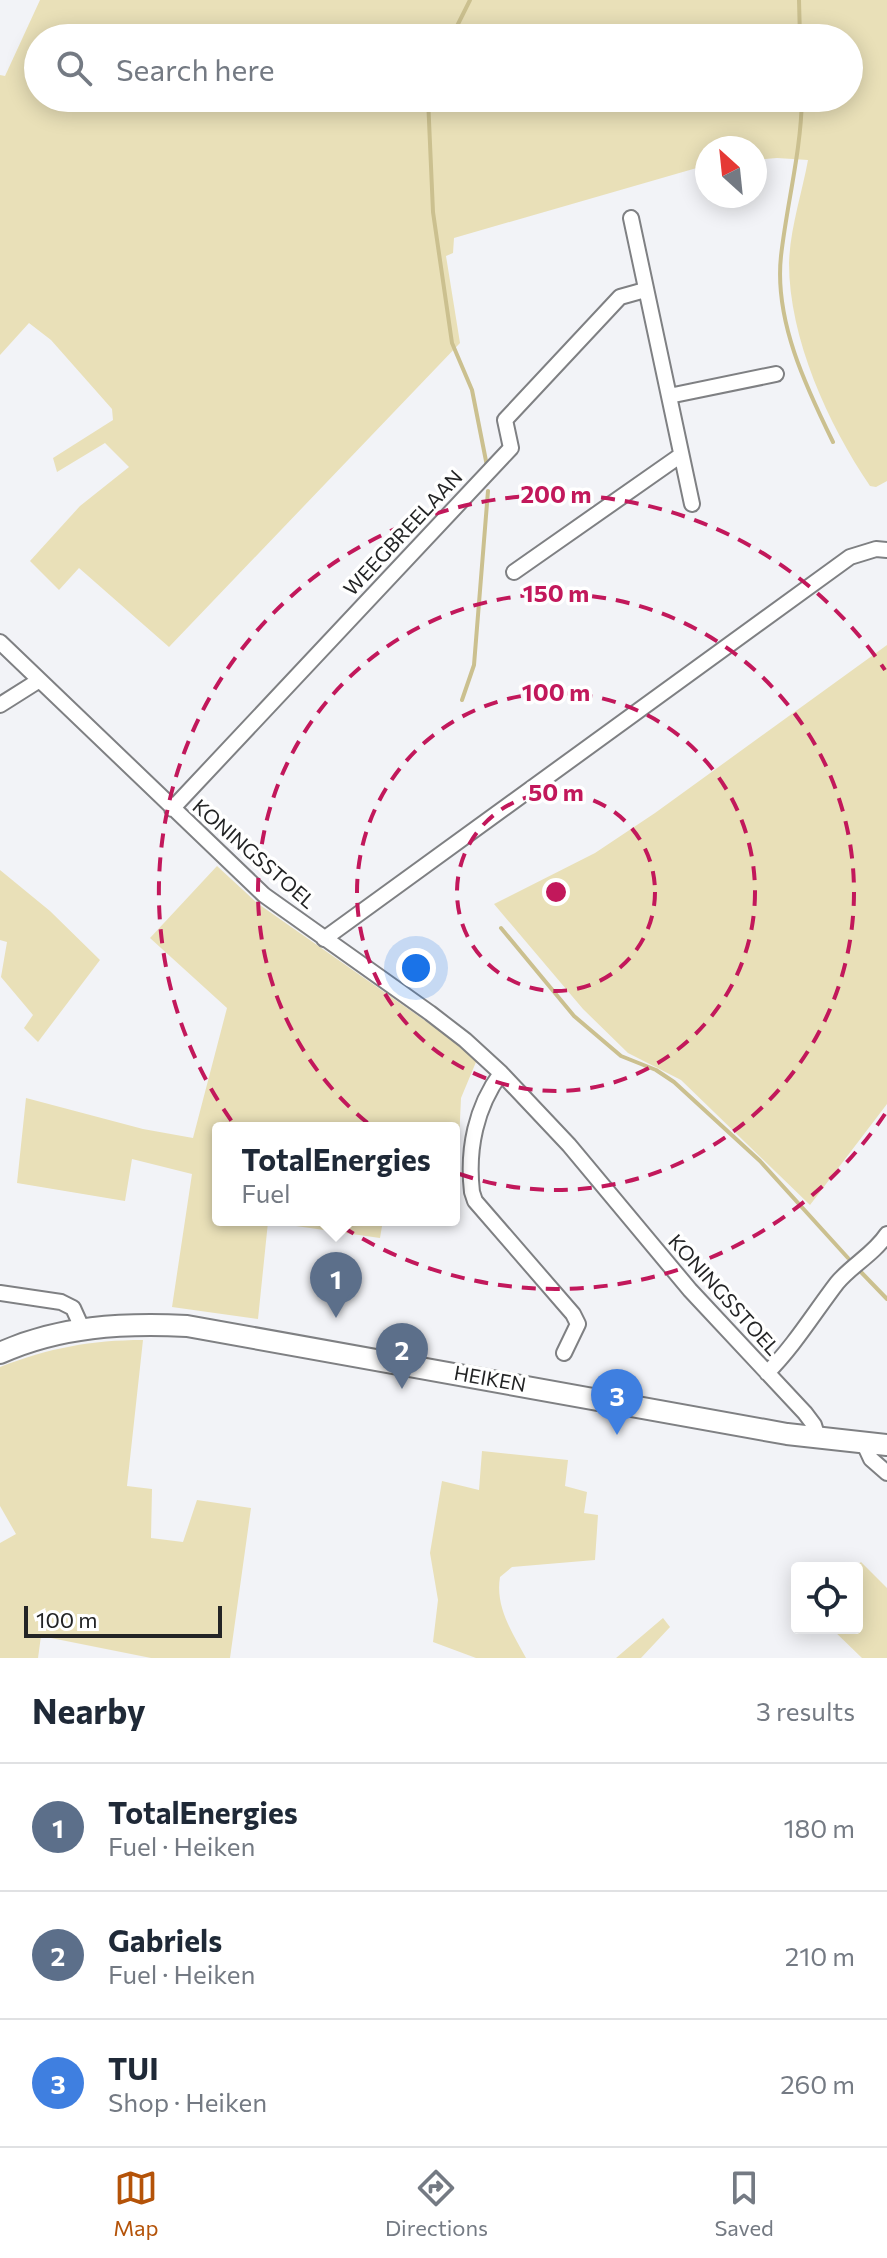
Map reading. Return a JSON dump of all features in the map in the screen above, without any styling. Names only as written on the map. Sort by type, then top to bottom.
[{"type":"main road","name":"HEIKEN","points":[[0,1353],[82,1328],[187,1326],[818,1438],[887,1445]]},
{"type":"street","points":[[631,218],[692,504]]},
{"type":"street","name":"WEEGBREELAAN","points":[[172,809],[511,448],[505,420],[620,297],[645,290]]},
{"type":"street","points":[[669,396],[776,374]]},
{"type":"street","points":[[514,572],[681,455]]},
{"type":"street","points":[[324,939],[850,557],[876,549],[887,550]]},
{"type":"street","name":"KONINGSSTOEL","points":[[0,642],[264,895],[430,1013],[501,1073],[569,1145],[679,1279],[805,1413],[814,1425],[818,1438]]},
{"type":"street","points":[[0,705],[38,681]]},
{"type":"street","points":[[501,1073],[487,1092],[475,1127],[472,1192],[475,1201],[573,1314],[578,1324],[564,1353]]},
{"type":"street","points":[[767,1373],[781,1359],[840,1279],[875,1249],[887,1234]]},
{"type":"street","points":[[0,1293],[61,1302],[73,1308],[82,1328]]},
{"type":"street","points":[[864,1444],[871,1459],[887,1473]]},
{"type":"shaded area","points":[[40,0],[887,0],[887,481],[876,487],[870,486],[854,462],[826,408],[796,321],[789,263],[808,160],[767,159],[767,136],[695,136],[695,168],[454,238],[453,253],[446,256],[460,343],[169,647],[79,568],[59,590],[30,561],[80,506],[129,467],[105,443],[57,472],[53,458],[113,420],[112,409],[51,340],[29,323],[0,355],[0,75],[5,76],[24,35],[24,112],[863,112],[863,24],[29,24]]},
{"type":"shaded area","points":[[887,645],[887,1104],[810,1205],[681,1080],[628,1053],[583,1009],[494,904],[595,853]]},
{"type":"shaded area","points":[[217,866],[257,903],[457,1043],[476,1062],[461,1098],[460,1122],[212,1122],[212,1226],[268,1226],[258,1319],[172,1307],[192,1174],[132,1159],[125,1201],[17,1183],[26,1098],[143,1129],[193,1138],[227,1008],[150,938]]},
{"type":"shaded area","points":[[0,870],[50,911],[100,960],[38,1042],[24,1028],[33,1015],[1,977],[7,942],[0,940]]},
{"type":"shaded area","points":[[296,1226],[382,1226],[380,1238]]},
{"type":"shaded area","points":[[143,1340],[127,1486],[152,1489],[151,1538],[183,1542],[197,1500],[251,1508],[230,1658],[151,1658],[41,1636],[38,1658],[0,1658],[0,1543],[16,1534],[0,1506],[0,1367],[70,1346]]},
{"type":"shaded area","points":[[482,1451],[568,1460],[565,1486],[587,1492],[584,1513],[598,1515],[595,1560],[512,1567],[500,1577],[502,1609],[526,1658],[476,1658],[433,1642],[438,1600],[430,1553],[442,1481],[479,1490]]},
{"type":"shaded area","points":[[863,1564],[887,1588],[887,1658],[862,1658],[837,1634],[863,1634]]},
{"type":"shaded area","points":[[663,1618],[670,1627],[641,1658],[616,1658]]},
{"type":"waterway","points":[[458,24],[470,0]]},
{"type":"waterway","points":[[799,0],[800,24]]},
{"type":"waterway","points":[[429,112],[433,212],[452,343],[472,390],[487,466]]},
{"type":"waterway","points":[[801,112],[781,256],[782,304],[794,352],[833,442]]},
{"type":"waterway","points":[[462,700],[474,665],[488,491]]},
{"type":"waterway","points":[[501,928],[574,1016],[621,1056],[656,1070],[674,1082],[760,1161],[848,1258]]},
{"type":"waterway","points":[[860,1271],[887,1299]]},
{"type":"place","name":"TotalEnergies","points":[[336,1318]]},
{"type":"place","name":"Gabriels","points":[[402,1389]]},
{"type":"place","name":"TUI","points":[[617,1435]]}]
